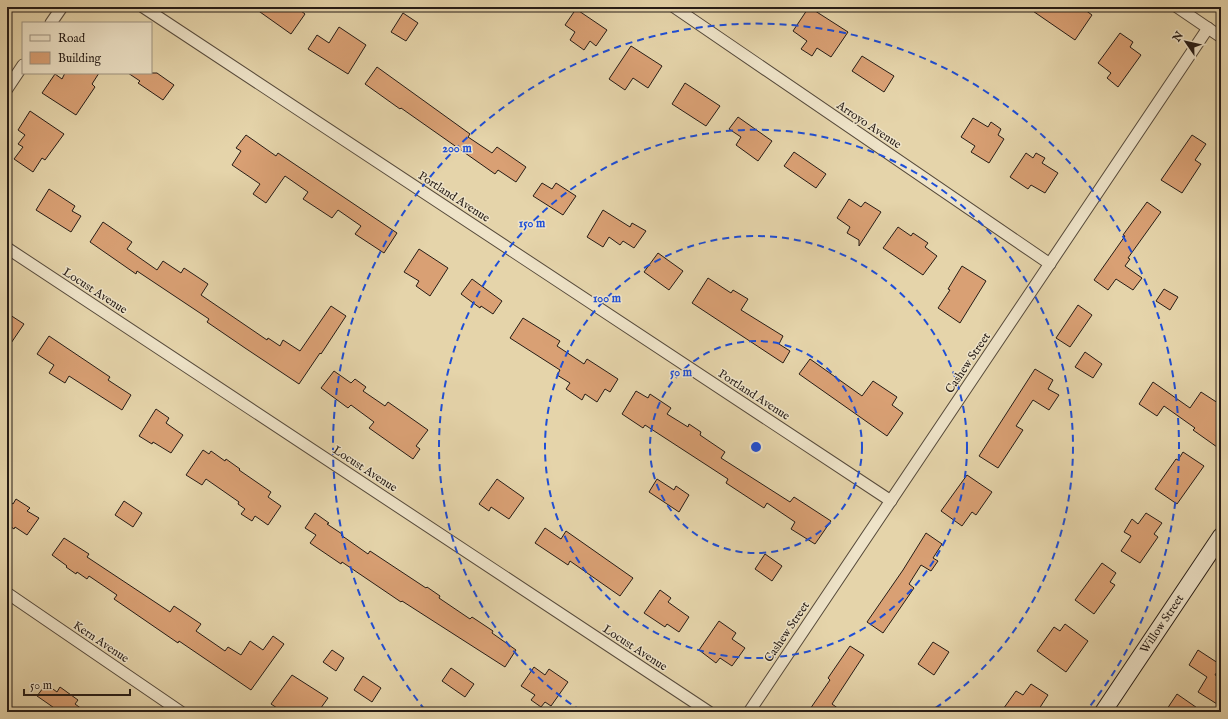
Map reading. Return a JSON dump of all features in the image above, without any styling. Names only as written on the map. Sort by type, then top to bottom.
[{"type":"street","points":[[53,22],[62,7]]},
{"type":"street","name":"Portland Avenue","points":[[143,7],[891,501]]},
{"type":"street","name":"Arroyo Avenue","points":[[674,7],[1050,264]]},
{"type":"street","points":[[1177,7],[1221,37]]},
{"type":"street","name":"Cashew Street","points":[[749,712],[1208,28]]},
{"type":"street","points":[[7,89],[22,66]]},
{"type":"street","name":"Locust Avenue","points":[[7,248],[709,712]]},
{"type":"street","name":"Willow Street","points":[[1103,712],[1221,536]]},
{"type":"street","name":"Kern Avenue","points":[[7,593],[181,712]]},
{"type":"building","points":[[253,7],[296,7],[305,14],[291,34]]},
{"type":"building","points":[[809,7],[848,32],[831,57],[817,48],[812,56],[801,49],[807,41],[793,31]]},
{"type":"building","points":[[1027,7],[1081,7],[1092,15],[1075,40]]},
{"type":"building","points":[[576,9],[607,30],[596,46],[590,41],[584,50],[570,40],[575,32],[565,25]]},
{"type":"building","points":[[403,13],[418,23],[406,41],[391,32]]},
{"type":"building","points":[[339,27],[366,45],[348,74],[308,49],[317,35],[329,43]]},
{"type":"building","points":[[1120,33],[1133,42],[1130,47],[1141,55],[1118,87],[1107,78],[1111,73],[1098,63]]},
{"type":"building","points":[[631,46],[662,66],[648,88],[633,78],[625,90],[609,79]]},
{"type":"building","points":[[862,56],[894,76],[884,92],[852,71]]},
{"type":"building","points":[[377,67],[470,134],[468,137],[492,153],[497,147],[526,167],[516,182],[498,170],[495,174],[365,84]]},
{"type":"building","points":[[157,73],[174,85],[163,100],[138,83],[140,81],[130,74]]},
{"type":"building","points":[[55,74],[62,79],[64,74],[98,74],[92,84],[95,87],[76,115],[42,93]]},
{"type":"building","points":[[685,83],[720,106],[706,126],[672,104]]},
{"type":"building","points":[[30,111],[64,134],[45,160],[42,158],[33,172],[14,159],[23,147],[18,144],[25,135],[18,130]]},
{"type":"building","points":[[738,117],[772,141],[758,161],[736,145],[741,137],[729,129]]},
{"type":"building","points":[[973,118],[988,127],[991,122],[1001,129],[998,135],[1004,139],[989,163],[971,152],[975,146],[961,137]]},
{"type":"building","points":[[246,135],[276,156],[278,153],[397,233],[384,253],[355,234],[361,226],[338,210],[332,218],[303,199],[308,192],[285,176],[266,203],[253,194],[260,184],[232,165],[241,151],[236,148]]},
{"type":"building","points":[[1192,135],[1206,144],[1195,160],[1201,164],[1182,193],[1161,180]]},
{"type":"building","points":[[794,152],[826,174],[816,188],[784,166]]},
{"type":"building","points":[[1026,153],[1033,158],[1036,153],[1045,158],[1042,163],[1058,173],[1045,193],[1031,185],[1028,189],[1010,177]]},
{"type":"building","points":[[542,183],[552,189],[556,183],[576,196],[563,215],[533,196]]},
{"type":"building","points":[[49,189],[75,206],[72,211],[81,216],[71,232],[36,210]]},
{"type":"building","points":[[849,199],[861,207],[865,202],[881,212],[859,246],[859,240],[847,233],[850,227],[837,218]]},
{"type":"building","points":[[1147,202],[1161,212],[1128,258],[1130,259],[1125,266],[1142,278],[1133,290],[1116,279],[1108,290],[1094,280],[1125,236],[1123,235]]},
{"type":"building","points":[[603,210],[630,227],[632,223],[646,231],[634,248],[623,241],[620,245],[609,237],[603,247],[587,237]]},
{"type":"building","points":[[103,222],[132,242],[127,249],[157,270],[163,261],[181,273],[184,268],[208,284],[201,295],[267,340],[268,338],[280,346],[283,340],[300,351],[331,306],[346,316],[299,384],[207,322],[209,319],[137,271],[136,274],[90,242]]},
{"type":"building","points":[[898,227],[911,236],[913,233],[928,243],[925,247],[937,256],[923,275],[883,248]]},
{"type":"building","points":[[419,249],[448,268],[430,296],[416,286],[419,281],[404,272]]},
{"type":"building","points":[[658,253],[683,271],[669,290],[644,272]]},
{"type":"building","points":[[962,266],[986,281],[960,323],[938,308],[950,290],[948,289]]},
{"type":"building","points":[[708,278],[731,293],[733,290],[748,299],[741,310],[783,336],[779,344],[790,351],[783,363],[692,303]]},
{"type":"building","points":[[472,279],[502,301],[493,314],[481,306],[480,308],[461,294]]},
{"type":"building","points":[[1164,289],[1178,297],[1170,310],[1156,301]]},
{"type":"building","points":[[1078,305],[1092,315],[1070,347],[1056,338]]},
{"type":"building","points":[[7,313],[24,324],[7,349]]},
{"type":"building","points":[[523,318],[560,341],[557,346],[584,364],[587,359],[618,379],[610,392],[605,389],[597,402],[585,394],[582,400],[566,389],[570,383],[557,375],[560,370],[510,338]]},
{"type":"building","points":[[49,336],[110,377],[108,380],[131,395],[122,410],[69,376],[65,383],[49,373],[54,365],[37,354]]},
{"type":"building","points":[[1085,352],[1102,364],[1093,378],[1075,367]]},
{"type":"building","points":[[810,359],[862,396],[873,381],[897,397],[892,405],[903,413],[887,436],[799,374]]},
{"type":"building","points":[[1035,369],[1053,380],[1048,389],[1059,395],[1049,410],[1033,400],[1016,426],[1023,430],[998,468],[979,456]]},
{"type":"building","points":[[334,371],[351,383],[355,379],[366,387],[363,391],[385,406],[388,402],[428,430],[416,446],[420,449],[413,459],[369,428],[374,422],[351,405],[348,408],[321,388]]},
{"type":"building","points":[[1153,382],[1190,408],[1201,392],[1221,405],[1221,441],[1217,447],[1193,430],[1195,428],[1164,406],[1157,416],[1139,404]]},
{"type":"building","points":[[636,391],[648,398],[650,394],[671,408],[667,414],[688,427],[689,424],[701,432],[700,435],[725,452],[721,458],[790,502],[794,497],[831,521],[815,544],[791,529],[795,522],[767,503],[764,508],[726,483],[728,479],[645,425],[643,428],[622,414]]},
{"type":"building","points":[[156,409],[169,418],[166,423],[183,435],[171,453],[153,442],[152,444],[139,436]]},
{"type":"building","points":[[203,450],[209,454],[211,451],[225,461],[226,459],[271,492],[268,497],[281,506],[268,525],[255,516],[252,521],[241,514],[245,509],[238,504],[239,502],[206,479],[202,485],[186,475]]},
{"type":"building","points":[[1183,452],[1204,466],[1177,504],[1155,489],[1176,459],[1178,460]]},
{"type":"building","points":[[967,475],[992,492],[976,515],[972,512],[962,526],[941,511]]},
{"type":"building","points":[[497,479],[524,498],[509,519],[491,507],[489,511],[479,504]]},
{"type":"building","points":[[657,479],[674,490],[676,486],[689,495],[679,512],[649,492]]},
{"type":"building","points":[[16,499],[30,508],[27,511],[39,518],[27,535],[15,527],[14,529],[7,524],[7,500],[13,504]]},
{"type":"building","points":[[124,501],[142,513],[133,527],[115,515]]},
{"type":"building","points":[[315,513],[329,523],[327,524],[342,534],[341,535],[368,554],[370,551],[426,588],[427,587],[440,596],[439,598],[470,619],[472,617],[493,631],[492,633],[516,650],[505,667],[310,543],[316,535],[305,528]]},
{"type":"building","points":[[1146,513],[1162,523],[1154,534],[1158,537],[1140,563],[1121,551],[1131,536],[1124,532],[1132,519],[1138,524]]},
{"type":"building","points":[[545,528],[561,539],[566,531],[633,578],[620,596],[570,561],[568,565],[535,543]]},
{"type":"building","points":[[926,533],[942,544],[933,558],[938,561],[931,571],[921,565],[909,584],[914,588],[883,633],[867,622],[903,570]]},
{"type":"building","points":[[64,538],[89,554],[87,557],[170,612],[174,606],[201,624],[196,631],[225,651],[228,647],[241,655],[250,641],[263,650],[273,636],[284,644],[251,690],[179,641],[178,643],[114,599],[117,595],[89,576],[87,579],[66,567],[67,566],[52,555]]},
{"type":"building","points":[[765,554],[782,566],[772,581],[755,569]]},
{"type":"building","points":[[1102,563],[1116,573],[1110,582],[1115,585],[1094,614],[1075,600]]},
{"type":"building","points":[[660,590],[671,598],[668,602],[689,617],[679,632],[667,624],[665,627],[644,613]]},
{"type":"building","points":[[719,621],[736,633],[732,639],[745,648],[732,666],[720,658],[716,663],[699,650]]},
{"type":"building","points":[[1065,624],[1088,641],[1066,672],[1037,651],[1054,627],[1060,631]]},
{"type":"building","points":[[933,642],[949,652],[934,675],[918,664]]},
{"type":"building","points":[[850,646],[864,655],[832,704],[843,712],[808,712],[830,680],[828,678]]},
{"type":"building","points":[[332,650],[344,658],[336,671],[323,662]]},
{"type":"building","points":[[1198,650],[1221,665],[1215,675],[1221,678],[1221,698],[1217,704],[1198,692],[1207,677],[1189,665]]},
{"type":"building","points":[[534,667],[545,675],[549,669],[568,682],[551,706],[545,702],[541,707],[531,700],[535,695],[521,686]]},
{"type":"building","points":[[451,668],[474,684],[465,697],[442,681]]},
{"type":"building","points":[[292,675],[328,698],[318,712],[283,712],[271,704]]},
{"type":"building","points":[[363,676],[381,688],[372,702],[354,690]]},
{"type":"building","points":[[46,684],[57,692],[60,687],[78,700],[75,704],[86,712],[60,712],[37,696]]},
{"type":"building","points":[[1031,684],[1048,695],[1037,712],[1001,712],[1016,691],[1023,695]]},
{"type":"building","points":[[1177,694],[1203,712],[1165,712]]}]
